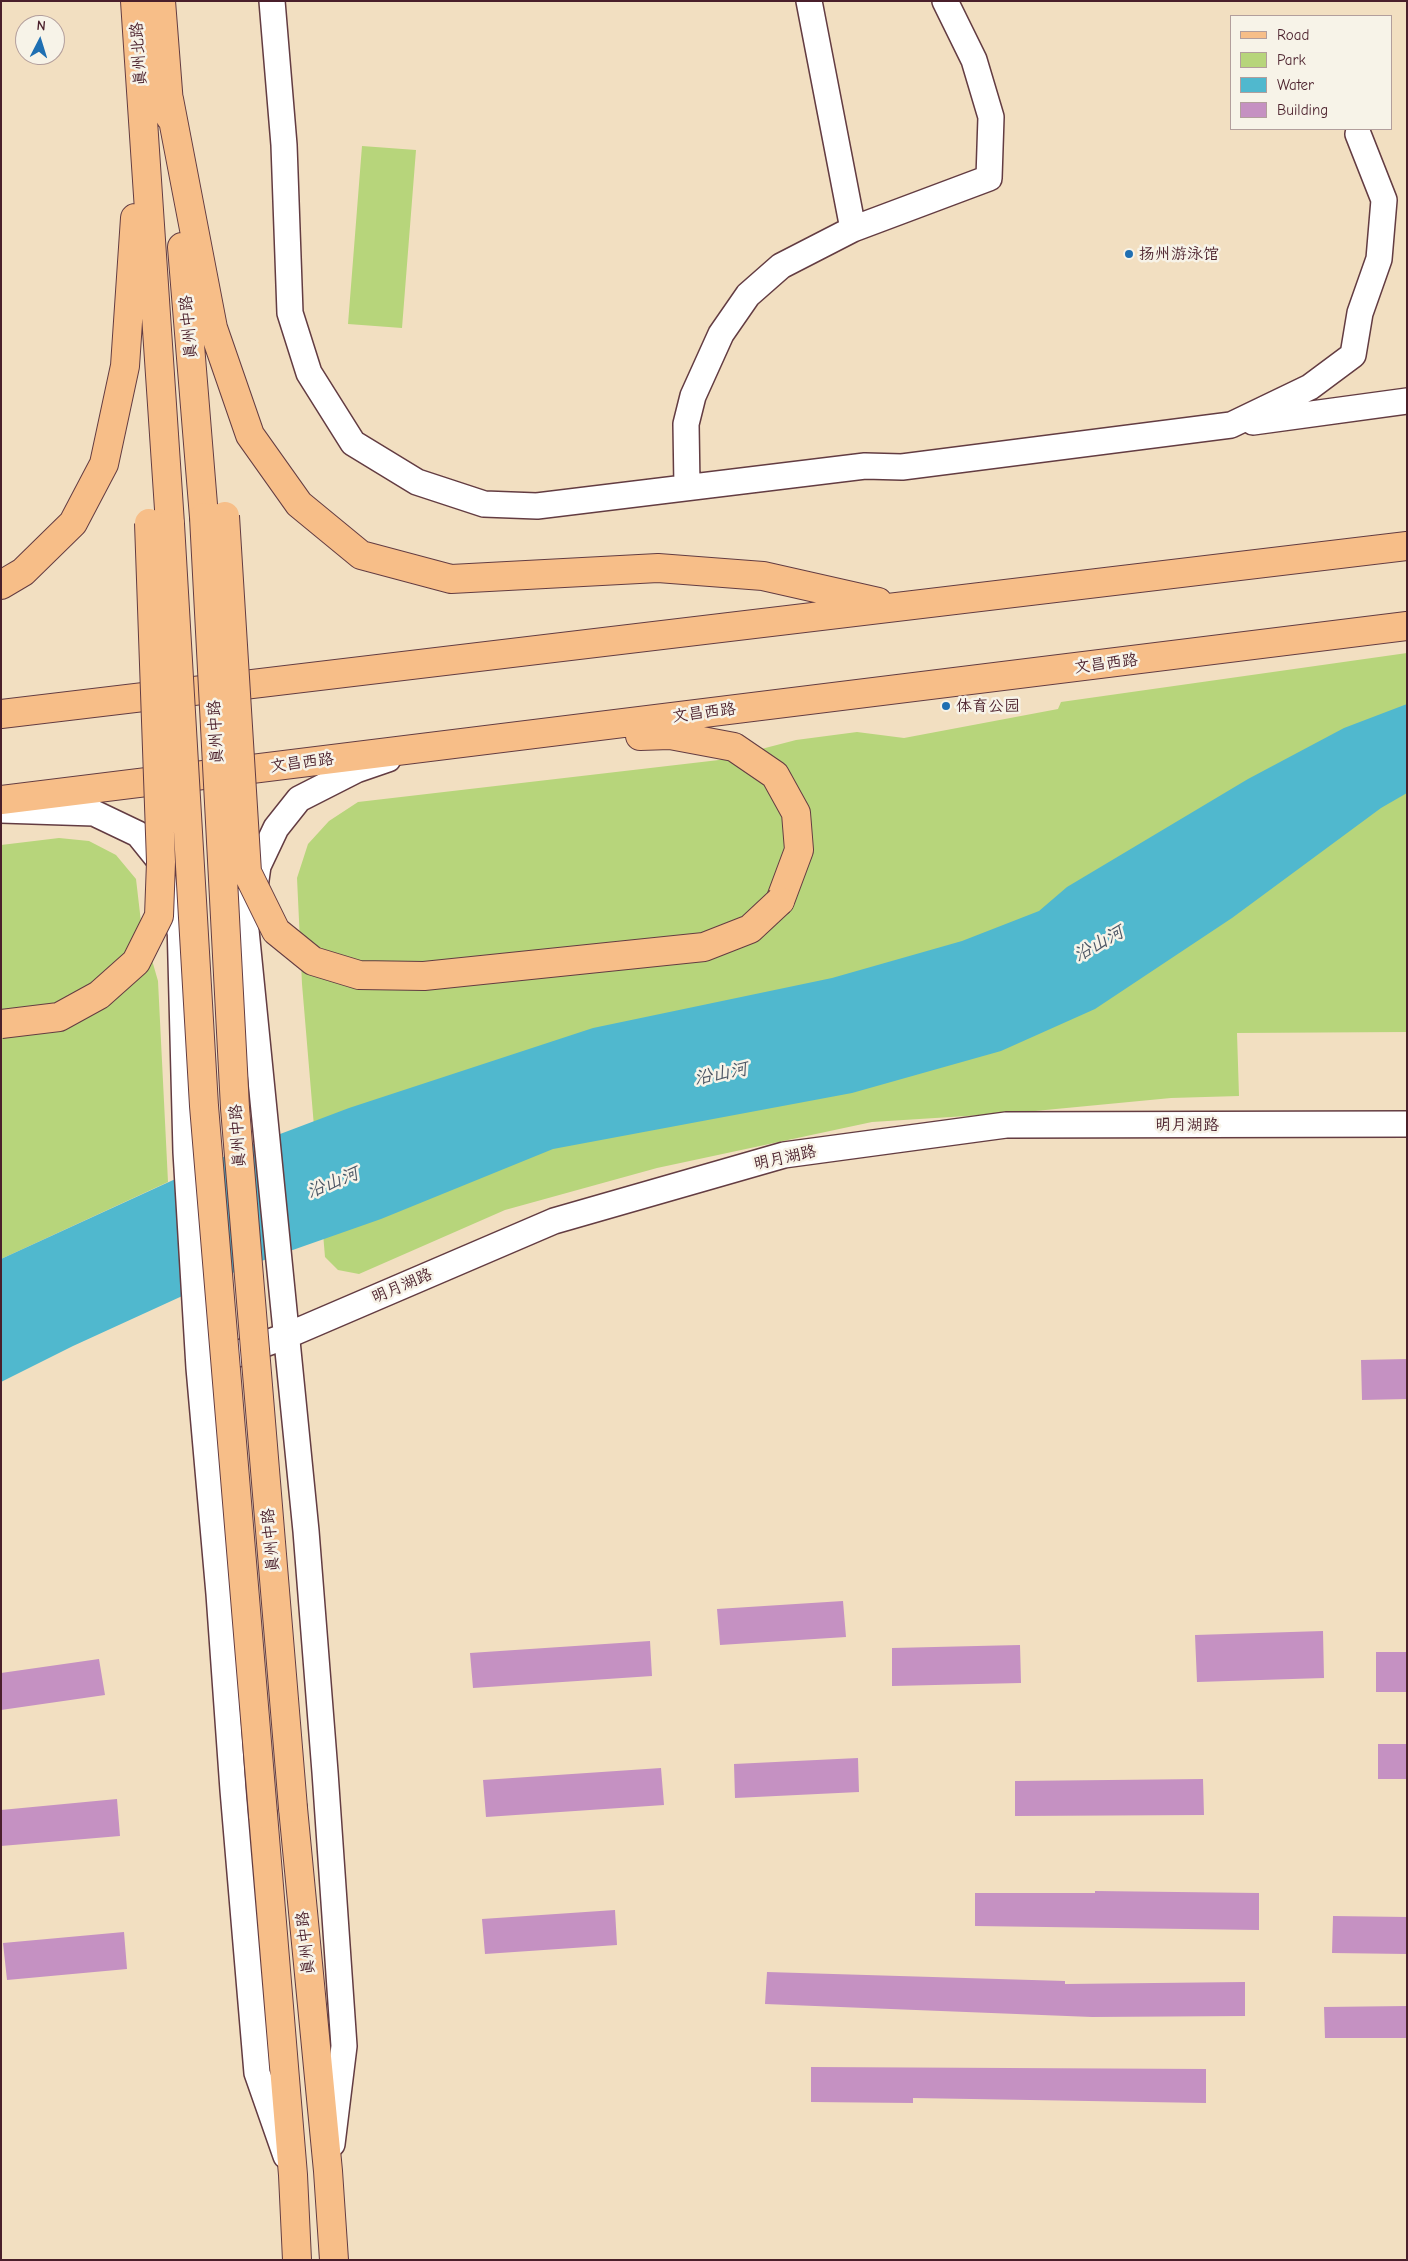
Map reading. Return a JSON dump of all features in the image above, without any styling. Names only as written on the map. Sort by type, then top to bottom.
[{"type":"main road","name":"真州北路","points":[[136,1],[143,107]]},
{"type":"main road","name":"真州北路","points":[[161,1],[168,99]]},
{"type":"main road","name":"真州中路","points":[[168,99],[195,394],[215,516],[235,1108],[293,1808],[328,2172],[334,2260]]},
{"type":"main road","points":[[168,99],[213,328],[250,435],[299,504],[361,555],[451,579],[658,568],[763,576],[899,607]]},
{"type":"main road","name":"真州中路","points":[[143,107],[160,402],[159,524],[204,1106],[293,2174],[297,2260]]},
{"type":"main road","points":[[1,585],[23,572],[72,523],[104,464],[125,366],[143,107]]},
{"type":"main road","points":[[215,516],[247,872],[276,931],[313,961],[359,975],[424,976],[704,947],[750,929],[780,901],[799,850],[796,813],[775,776],[734,747],[670,735],[498,739]]},
{"type":"main road","points":[[1,1024],[59,1017],[99,995],[136,962],[159,916],[161,862],[159,524]]},
{"type":"main road","points":[[1,714],[1407,546]]},
{"type":"main road","name":"文昌西路","points":[[1,800],[1407,626]]},
{"type":"street","points":[[272,1],[284,145],[290,313],[309,373],[353,443],[417,482],[484,504],[537,506],[865,466],[902,467],[1407,401]]},
{"type":"street","points":[[810,1],[853,228]]},
{"type":"street","points":[[687,487],[686,424],[693,396],[721,334],[748,295],[781,266],[853,228],[990,178],[992,117],[974,60],[945,1]]},
{"type":"street","points":[[1231,425],[1310,387],[1353,355],[1360,313],[1379,259],[1384,200],[1358,134]]},
{"type":"street","name":"真州中路","points":[[223,687],[229,771],[267,1124],[306,1531],[344,2046],[328,2172]]},
{"type":"street","name":"真州中路","points":[[168,694],[181,937],[186,1152],[199,1368],[219,1594],[232,1790],[257,2073],[293,2174]]},
{"type":"street","points":[[247,939],[258,866],[276,828],[300,799],[356,770],[423,748]]},
{"type":"street","points":[[1,810],[94,813],[138,834],[166,870],[181,937]]},
{"type":"street","name":"明月湖路","points":[[199,1368],[286,1336],[554,1221],[784,1156],[1006,1125],[1407,1124]]},
{"type":"green space","points":[[362,146],[416,150],[402,328],[348,324]]},
{"type":"green space","points":[[1407,653],[1407,1032],[1237,1033],[1239,1096],[1171,1098],[1014,1113],[872,1122],[657,1168],[505,1210],[359,1274],[338,1270],[325,1257],[302,984],[297,878],[308,844],[329,821],[358,802],[719,760],[796,740],[857,732],[904,738],[1058,709],[1061,702]]},
{"type":"green space","points":[[59,838],[89,841],[116,855],[136,879],[141,922],[158,981],[168,1182],[1,1259],[1,845]]},
{"type":"water","name":"沿山河","points":[[1407,704],[1407,793],[1381,808],[1232,918],[1095,1009],[1001,1051],[852,1093],[553,1149],[381,1219],[250,1265],[73,1346],[1,1382],[1,1259],[243,1148],[349,1108],[593,1028],[832,978],[962,941],[1039,911],[1067,887],[1248,779],[1344,728]]},
{"type":"building","points":[[1407,1359],[1407,1399],[1362,1400],[1361,1360]]},
{"type":"building","points":[[843,1601],[846,1637],[720,1645],[717,1609]]},
{"type":"building","points":[[1323,1631],[1324,1678],[1197,1682],[1195,1635]]},
{"type":"building","points":[[650,1641],[652,1676],[473,1688],[470,1653]]},
{"type":"building","points":[[1020,1645],[1021,1683],[892,1686],[892,1648]]},
{"type":"building","points":[[1376,1652],[1407,1652],[1407,1692],[1376,1692]]},
{"type":"building","points":[[99,1659],[105,1695],[1,1710],[1,1673]]},
{"type":"building","points":[[1378,1744],[1407,1744],[1407,1779],[1378,1779]]},
{"type":"building","points":[[858,1758],[859,1792],[735,1798],[734,1764]]},
{"type":"building","points":[[661,1768],[664,1805],[486,1817],[483,1780]]},
{"type":"building","points":[[1203,1779],[1204,1815],[1015,1816],[1015,1781]]},
{"type":"building","points":[[117,1799],[120,1836],[1,1846],[1,1810]]},
{"type":"building","points":[[1095,1891],[1259,1893],[1259,1930],[975,1926],[975,1893],[1095,1893]]},
{"type":"building","points":[[615,1910],[617,1945],[485,1954],[482,1919]]},
{"type":"building","points":[[1333,1916],[1407,1917],[1407,1954],[1332,1953]]},
{"type":"building","points":[[124,1932],[127,1969],[7,1980],[3,1943]]},
{"type":"building","points":[[767,1972],[1065,1981],[1065,1984],[1245,1982],[1245,2016],[1092,2017],[765,2004]]},
{"type":"building","points":[[1407,2006],[1407,2038],[1325,2038],[1324,2007]]},
{"type":"building","points":[[811,2067],[1206,2069],[1206,2103],[913,2098],[913,2103],[811,2102]]},
{"type":"place","name":"扬州游泳馆","points":[[1129,254]]},
{"type":"place","name":"体育公园","points":[[946,706]]}]
